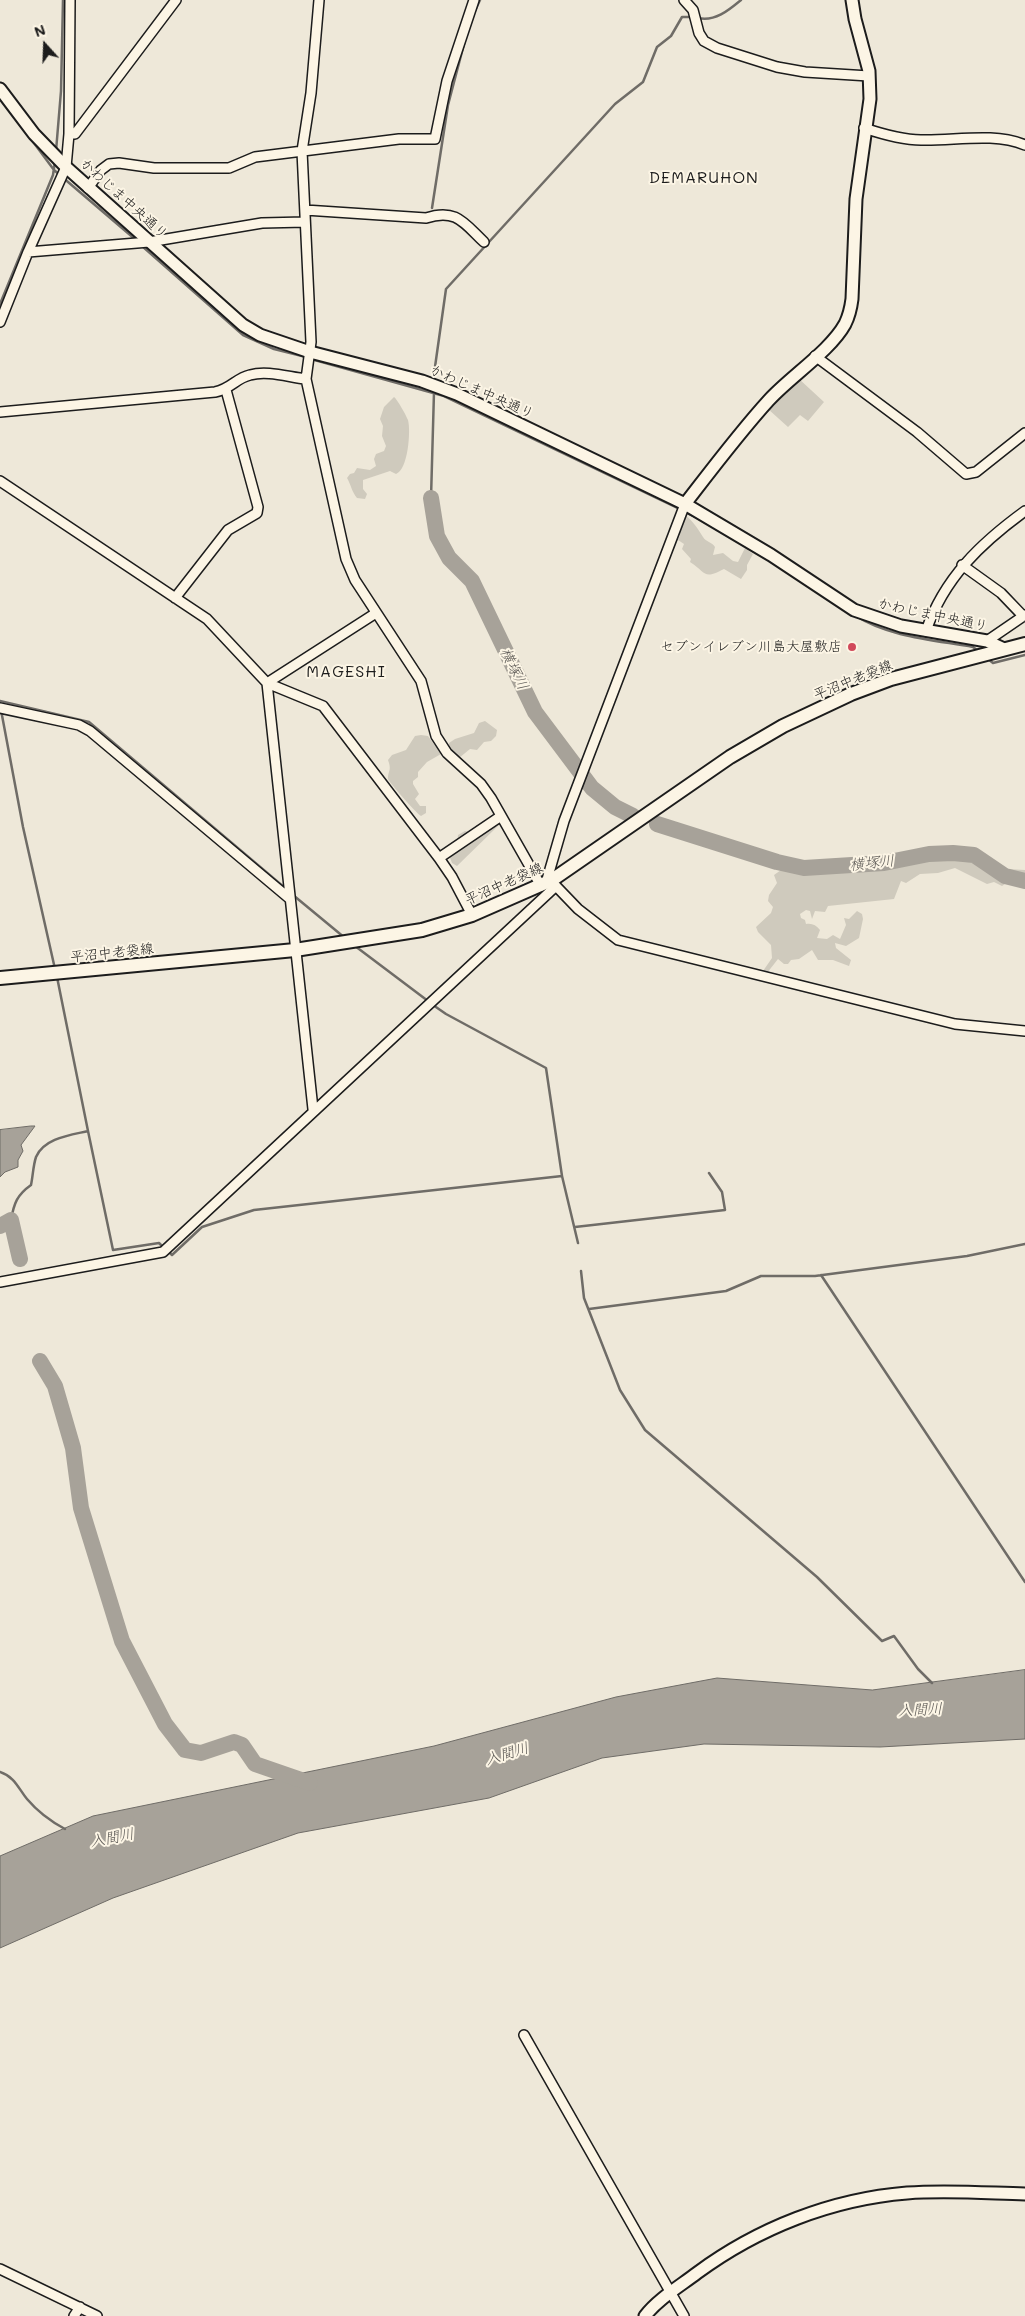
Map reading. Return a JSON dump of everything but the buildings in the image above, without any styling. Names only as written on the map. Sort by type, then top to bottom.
[{"type":"main road","name":"平沼中老袋線","points":[[0,978],[296,950],[422,930],[472,915],[549,884],[730,757],[783,726],[851,694],[891,679],[1025,644]]},
{"type":"street","points":[[0,322],[28,252],[66,167],[69,134],[70,0]]},
{"type":"street","points":[[69,134],[75,134],[176,0]]},
{"type":"street","points":[[319,0],[311,93],[302,152],[310,352],[306,379],[346,559],[355,580],[421,681],[436,736],[447,753],[481,784],[549,884],[618,940],[955,1024],[1025,1030]]},
{"type":"street","points":[[88,188],[101,170],[109,164],[119,163],[154,168],[229,168],[255,157],[399,139],[435,139],[447,81],[474,0]]},
{"type":"street","points":[[684,0],[693,10],[699,33],[704,41],[717,48],[777,67],[805,72],[869,76]]},
{"type":"street","points":[[0,1282],[163,1252],[549,884],[571,804],[685,504],[722,456],[770,400],[836,336],[845,323],[852,298],[856,199],[864,128],[870,99],[869,76],[852,0]]},
{"type":"street","name":"かわじま中央通り","points":[[0,89],[34,134],[88,188],[243,325],[260,335],[310,352],[422,381],[457,394],[685,504],[771,555],[854,610],[881,621],[926,631],[987,640],[1004,649]]},
{"type":"street","points":[[864,128],[890,136],[919,140],[997,138],[1014,140],[1025,145]]},
{"type":"street","points":[[305,210],[426,218],[445,214],[456,216],[484,242]]},
{"type":"street","points":[[28,252],[149,242],[236,226],[305,222]]},
{"type":"street","points":[[815,356],[917,432],[966,474],[976,472],[1025,433]]},
{"type":"street","points":[[0,412],[226,390],[241,378],[250,374],[306,379]]},
{"type":"street","points":[[175,598],[228,530],[257,513],[258,507],[226,390]]},
{"type":"street","points":[[0,481],[207,619],[267,683],[323,706],[452,876],[472,915]]},
{"type":"street","points":[[926,631],[941,597],[962,565],[980,546],[1025,511]]},
{"type":"street","points":[[962,565],[1001,593],[1024,615],[987,640]]},
{"type":"street","points":[[267,683],[376,613]]},
{"type":"street","points":[[267,683],[313,1109]]},
{"type":"street","points":[[0,708],[79,725],[90,731],[290,899]]},
{"type":"street","points":[[439,858],[501,816]]},
{"type":"street","points":[[524,2035],[684,2316]]},
{"type":"street","points":[[644,2316],[670,2292],[722,2254],[769,2230],[819,2210],[878,2196],[908,2193],[1025,2194]]},
{"type":"street","points":[[0,2269],[97,2316]]},
{"type":"street","points":[[74,2316],[80,2307]]},
{"type":"shaded area","points":[[798,378],[824,402],[808,421],[800,415],[788,427],[768,409]]},
{"type":"shaded area","points":[[394,397],[409,425],[406,458],[400,471],[396,474],[390,471],[363,480],[363,489],[367,494],[365,499],[357,498],[347,478],[357,468],[370,470],[376,466],[374,459],[376,454],[384,451],[386,446],[382,436],[383,426],[380,419],[384,407]]},
{"type":"shaded area","points":[[685,515],[693,522],[704,539],[715,547],[713,555],[723,553],[733,561],[738,562],[745,548],[753,554],[747,565],[747,570],[741,579],[724,569],[708,575],[690,562],[691,559],[682,549],[684,544],[678,540],[680,535],[676,533]]},
{"type":"shaded area","points":[[485,721],[497,730],[496,736],[491,741],[484,742],[477,750],[470,749],[459,758],[449,749],[449,743],[474,733],[479,723]]},
{"type":"shaded area","points":[[415,736],[428,736],[441,754],[427,762],[418,772],[418,777],[413,781],[419,794],[415,799],[420,806],[426,806],[426,813],[421,816],[388,779],[390,768],[388,760],[392,755],[406,750]]},
{"type":"shaded area","points":[[496,821],[500,824],[457,866],[452,863],[449,855],[457,844],[458,835],[465,831],[469,832],[477,825]]},
{"type":"shaded area","points":[[945,847],[975,853],[990,863],[1007,869],[1025,870],[1025,887],[1008,882],[1002,886],[994,882],[987,884],[955,868],[938,873],[920,874],[906,883],[901,881],[894,899],[828,906],[825,912],[815,911],[812,919],[810,911],[806,910],[800,914],[801,918],[805,920],[806,924],[814,925],[820,930],[817,938],[827,939],[833,935],[840,939],[846,925],[844,918],[849,919],[857,911],[862,914],[863,919],[859,938],[846,946],[835,943],[836,948],[851,960],[849,966],[833,960],[818,960],[812,950],[799,959],[791,960],[788,964],[784,964],[778,959],[767,973],[763,971],[772,958],[771,945],[758,932],[756,927],[771,913],[773,907],[768,901],[769,895],[777,883],[774,875],[781,870],[780,865],[784,861],[791,866],[795,862],[821,863],[855,858],[862,861],[881,859],[892,852],[906,856],[923,851],[930,856],[936,856],[939,848]]},
{"type":"water","points":[[35,1126],[21,1145],[23,1151],[18,1160],[18,1167],[5,1172],[0,1177],[0,1130]]},
{"type":"water","name":"入間川","points":[[1025,1670],[1025,1739],[880,1747],[704,1744],[602,1758],[489,1798],[298,1833],[113,1898],[0,1948],[0,1856],[93,1816],[434,1746],[616,1697],[717,1678],[872,1690]]},
{"type":"waterway","points":[[56,151],[61,91],[63,0]]},
{"type":"waterway","points":[[473,15],[480,0]]},
{"type":"waterway","points":[[698,18],[716,17],[741,0]]},
{"type":"waterway","points":[[433,381],[446,289],[615,104],[643,82],[657,47],[671,36],[682,17],[693,17]]},
{"type":"waterway","points":[[432,208],[448,105],[464,44]]},
{"type":"waterway","points":[[31,139],[54,170],[136,240]]},
{"type":"waterway","points":[[0,304],[53,175],[55,161]]},
{"type":"waterway","points":[[142,246],[243,335],[274,349],[306,357]]},
{"type":"waterway","points":[[311,359],[444,396],[680,509]]},
{"type":"waterway","points":[[431,498],[434,392]]},
{"type":"waterway","name":"横塚川","points":[[431,498],[437,536],[449,558],[472,581],[535,712],[592,788],[615,807],[633,816]]},
{"type":"waterway","points":[[685,512],[698,518]]},
{"type":"waterway","points":[[856,616],[883,629],[928,640],[973,647],[978,651]]},
{"type":"waterway","points":[[987,658],[993,663],[1025,655]]},
{"type":"waterway","points":[[0,701],[89,722],[285,888]]},
{"type":"waterway","points":[[1,710],[23,827],[55,969]]},
{"type":"waterway","name":"横塚川","points":[[657,824],[777,862],[804,868],[884,863],[929,854],[953,853],[974,855],[1005,876],[1025,881]]},
{"type":"waterway","points":[[293,895],[345,938]]},
{"type":"waterway","points":[[355,946],[428,1001]]},
{"type":"waterway","points":[[11,1220],[17,1200],[22,1192],[31,1185],[36,1157],[45,1145],[59,1138],[88,1131],[57,977]]},
{"type":"waterway","points":[[433,1005],[446,1014],[546,1068],[562,1176],[578,1243]]},
{"type":"waterway","points":[[88,1131],[113,1250],[159,1243],[163,1247]]},
{"type":"waterway","points":[[575,1227],[725,1210],[722,1192],[709,1173]]},
{"type":"waterway","points":[[168,1251],[172,1255],[202,1227],[254,1210],[562,1176]]},
{"type":"waterway","points":[[0,1226],[11,1220],[20,1259]]},
{"type":"waterway","points":[[589,1309],[726,1291],[761,1276],[815,1276],[967,1256],[1025,1244]]},
{"type":"waterway","points":[[581,1271],[584,1298],[620,1390],[645,1430],[817,1577],[882,1641],[894,1636],[918,1669],[932,1683]]},
{"type":"waterway","points":[[821,1275],[1025,1582]]},
{"type":"waterway","points":[[40,1361],[55,1386],[73,1448],[81,1508],[122,1641],[165,1724],[185,1750],[201,1753],[234,1742],[242,1745],[255,1764],[310,1783]]},
{"type":"waterway","points":[[0,1772],[13,1780],[27,1799],[40,1812],[65,1829]]},
{"type":"place","name":"セブンイレブン川島大屋敷店","points":[[852,647]]},
{"type":"district","name":"DEMARUHON","points":[[704,178]]},
{"type":"district","name":"MAGESHI","points":[[346,672]]}]
